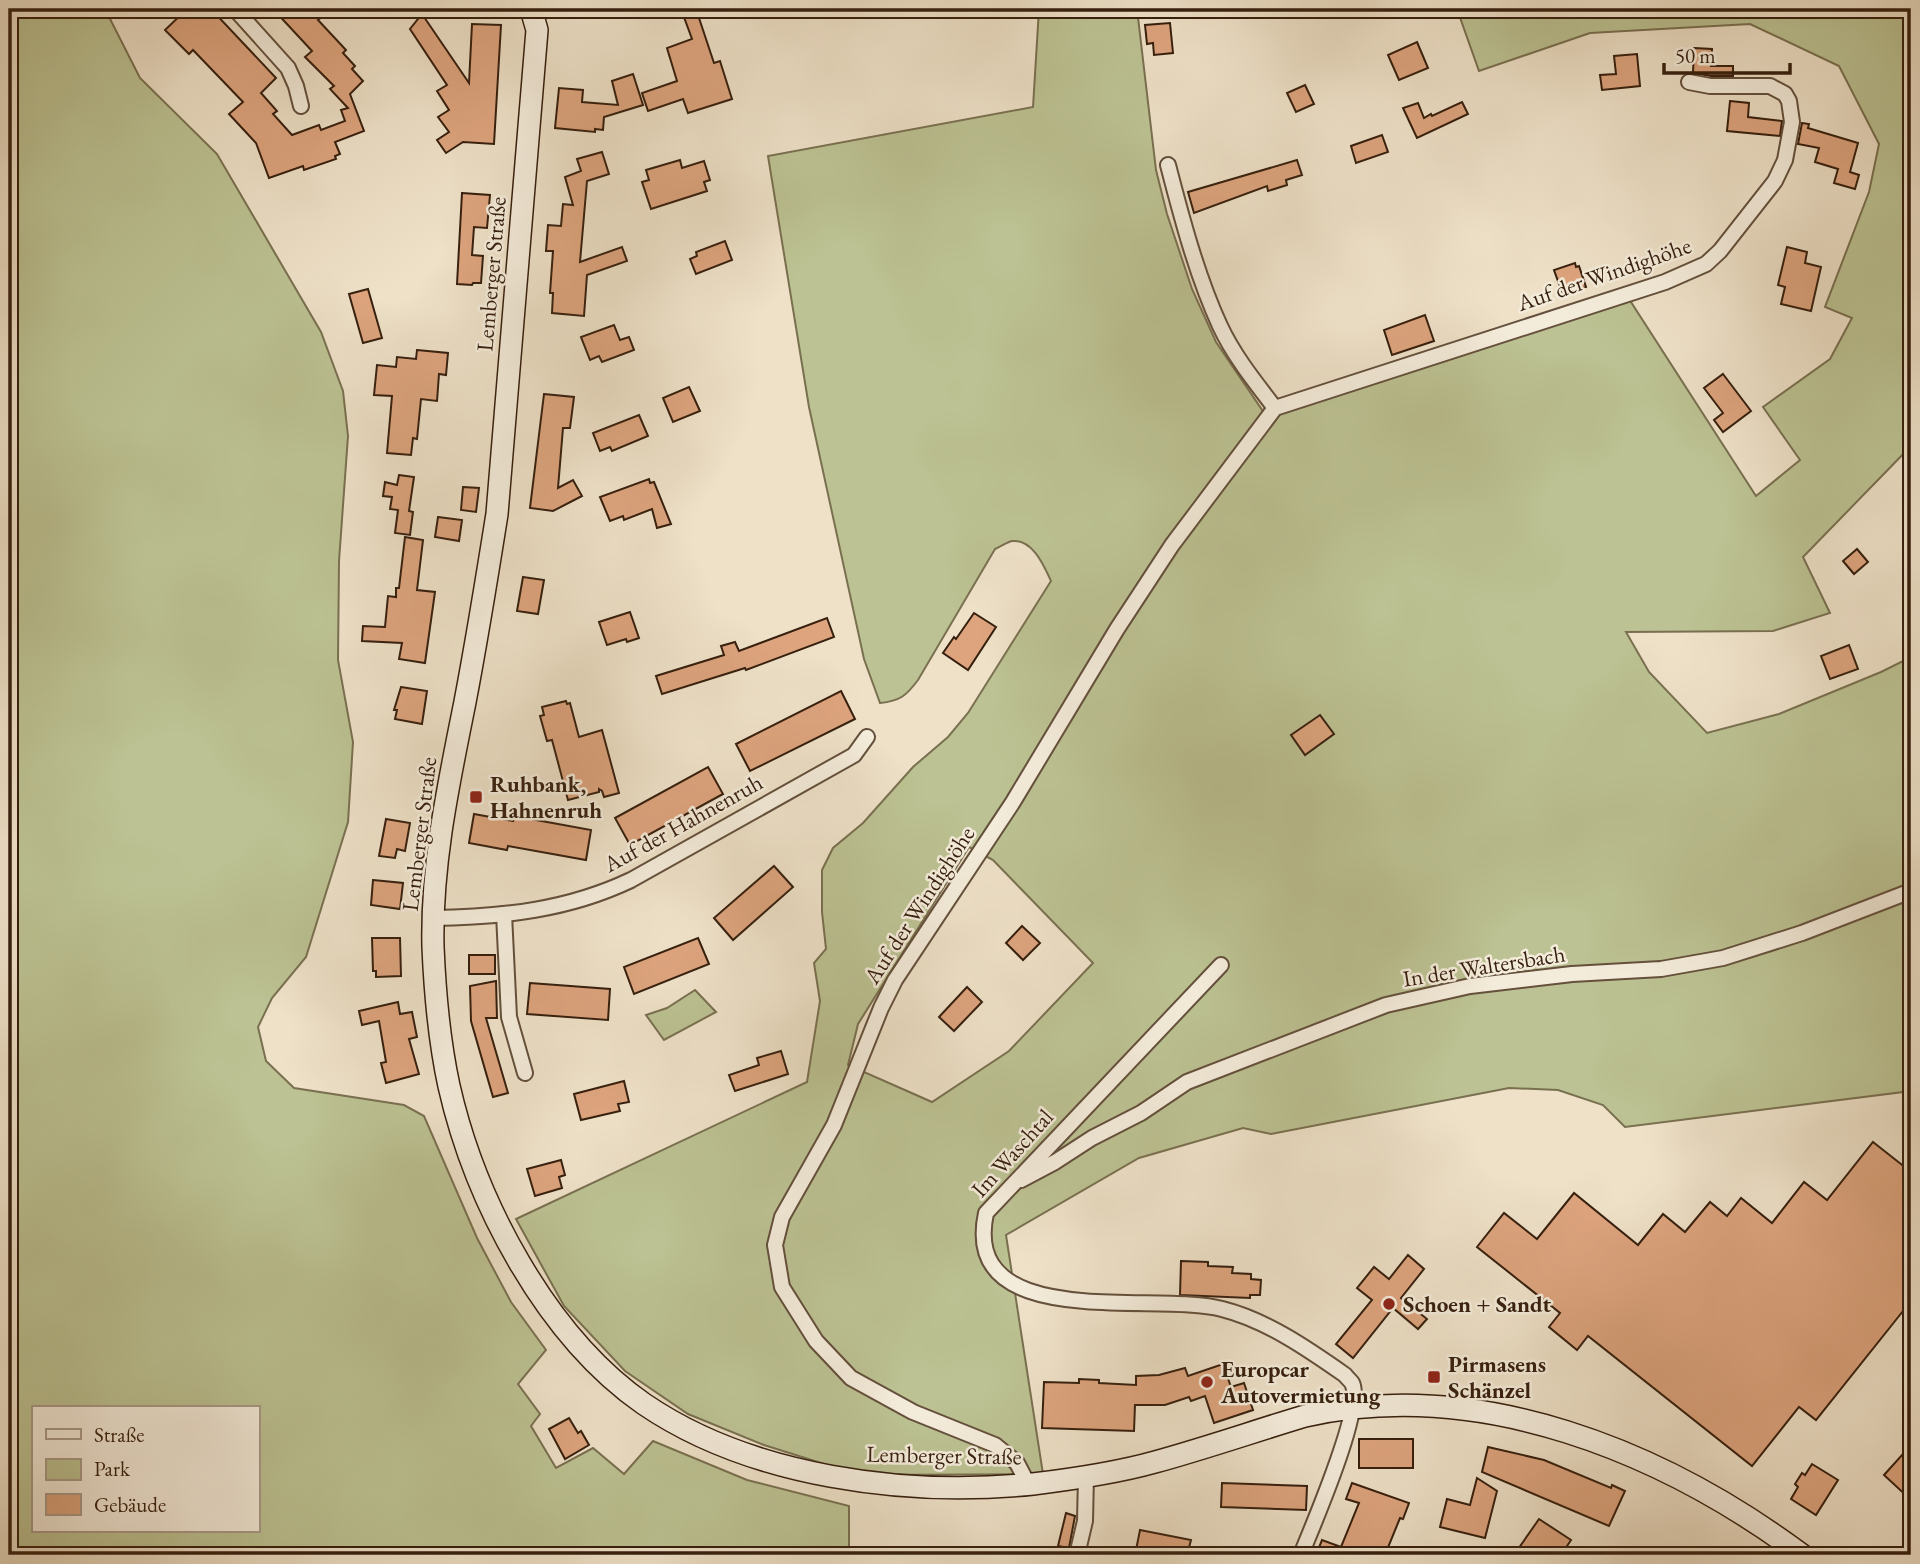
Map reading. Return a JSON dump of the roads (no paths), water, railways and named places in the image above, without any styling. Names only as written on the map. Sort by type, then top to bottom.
[{"type":"main road","name":"Lemberger Straße","points":[[531,9],[537,30],[497,514],[487,587],[438,849],[433,918],[437,1016],[449,1085],[467,1148],[505,1234],[542,1297],[585,1352],[626,1390],[672,1421],[727,1446],[786,1466],[844,1478],[898,1484],[960,1487],[1028,1484],[1156,1462],[1305,1416],[1353,1407],[1421,1404],[1462,1409],[1536,1423],[1660,1469],[1749,1518],[1802,1555]]},
{"type":"street","points":[[235,9],[288,68],[301,106]]},
{"type":"street","name":"Auf der Windighöhe","points":[[1028,1484],[1017,1463],[995,1445],[913,1412],[850,1378],[816,1341],[782,1287],[775,1245],[782,1217],[834,1125],[895,980],[1013,802],[1117,629],[1172,545],[1275,408],[1665,282],[1706,264],[1720,251],[1781,172],[1789,142],[1792,111],[1785,94],[1770,86],[1710,86],[1689,82]]},
{"type":"street","points":[[1168,165],[1195,260],[1221,327],[1236,354],[1275,408]]},
{"type":"street","name":"Auf der Hahnenruh","points":[[433,918],[504,914],[577,902],[600,895],[632,880],[854,755],[867,737]]},
{"type":"street","name":"In der Waltersbach","points":[[1010,1186],[1141,1113],[1187,1082],[1386,1005],[1470,986],[1572,974],[1661,969],[1723,958],[1802,933],[1911,891]]},
{"type":"street","points":[[504,914],[509,1017],[525,1073]]},
{"type":"street","name":"Im Waschtal","points":[[1221,965],[986,1213],[982,1228],[984,1248],[994,1270],[1002,1278],[1030,1292],[1078,1301],[1194,1305],[1220,1308],[1248,1317],[1345,1375],[1352,1383],[1353,1407]]},
{"type":"street","points":[[1301,1555],[1346,1436],[1353,1407]]},
{"type":"street","points":[[1077,1555],[1085,1521],[1086,1476]]},
{"type":"place","name":"Ruhbank, Hahnenruh","points":[[476,797]]},
{"type":"place","name":"Schoen + Sandt","points":[[1389,1304]]},
{"type":"place","name":"Pirmasens Schänzel","points":[[1434,1377]]},
{"type":"place","name":"Europcar Autovermietung","points":[[1207,1382]]}]
